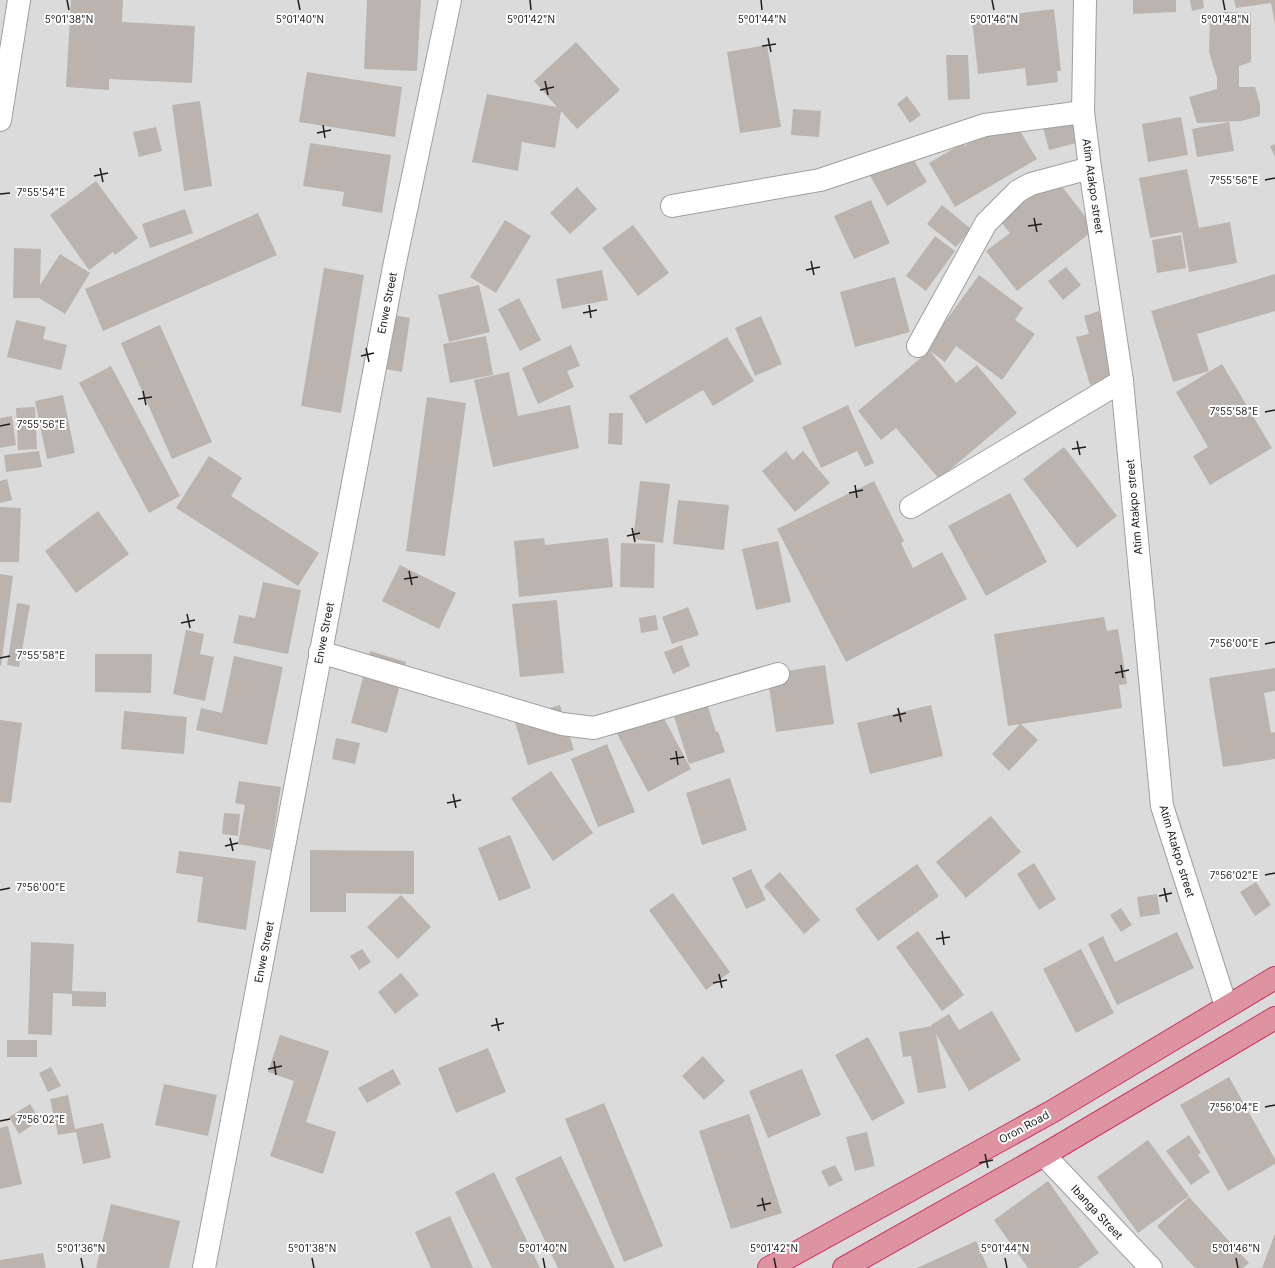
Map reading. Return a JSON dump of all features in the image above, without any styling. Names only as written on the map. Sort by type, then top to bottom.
[{"type":"highway","name":"Oron Road","points":[[769,1268],[1053,1111],[1275,978]]},
{"type":"highway","points":[[844,1268],[1044,1155],[1275,1018]]},
{"type":"street","points":[[0,120],[19,0]]},
{"type":"street","name":"Enwe Street","points":[[204,1268],[394,267],[450,0]]},
{"type":"street","name":"Atim Atakpo street","points":[[1085,0],[1083,112],[1122,381],[1162,806],[1226,1006]]},
{"type":"street","points":[[672,206],[820,180],[985,125],[1083,112]]},
{"type":"street","points":[[918,346],[986,223],[1018,190],[1031,184],[1090,168]]},
{"type":"street","points":[[911,507],[1122,381]]},
{"type":"street","points":[[320,652],[562,724],[594,728],[778,674]]},
{"type":"street","name":"Ibanga Street","points":[[1044,1155],[1151,1268]]},
{"type":"shaded area","points":[[0,0],[1275,0],[1275,1268],[0,1268]]},
{"type":"building","points":[[71,0],[123,0],[122,22],[195,26],[192,83],[109,79],[109,90],[66,87]]},
{"type":"building","points":[[367,0],[421,0],[417,71],[364,69]]},
{"type":"building","points":[[1133,0],[1176,0],[1176,12],[1133,14]]},
{"type":"building","points":[[1190,0],[1203,0],[1204,8],[1192,11]]},
{"type":"building","points":[[1234,0],[1275,0],[1275,24],[1271,3],[1236,8]]},
{"type":"building","points":[[1054,9],[1061,71],[1057,71],[1058,82],[1027,86],[1025,68],[978,74],[972,19]]},
{"type":"building","points":[[1225,12],[1251,13],[1251,62],[1239,66],[1239,87],[1255,87],[1260,104],[1260,116],[1241,121],[1197,123],[1189,97],[1217,89],[1217,78],[1209,52],[1210,17]]},
{"type":"building","points":[[576,42],[620,90],[577,129],[561,111],[555,148],[522,142],[518,171],[472,162],[487,94],[557,107],[534,81]]},
{"type":"building","points":[[767,45],[781,127],[740,133],[727,52]]},
{"type":"building","points":[[946,55],[968,55],[970,99],[948,100]]},
{"type":"building","points":[[307,72],[402,87],[395,137],[299,122]]},
{"type":"building","points":[[907,96],[921,115],[910,123],[897,104]]},
{"type":"building","points":[[200,101],[212,186],[184,191],[172,105]]},
{"type":"building","points":[[793,109],[821,111],[819,137],[791,135]]},
{"type":"building","points":[[1181,117],[1188,155],[1148,162],[1142,124]]},
{"type":"building","points":[[1012,118],[1037,159],[955,207],[929,163],[963,143],[964,146]]},
{"type":"building","points":[[1074,119],[1080,142],[1049,150],[1043,127]]},
{"type":"building","points":[[1229,122],[1234,151],[1197,157],[1192,129]]},
{"type":"building","points":[[156,127],[162,151],[139,157],[133,132]]},
{"type":"building","points":[[310,143],[391,155],[382,213],[342,206],[344,192],[303,186]]},
{"type":"building","points":[[1275,144],[1275,157],[1270,146]]},
{"type":"building","points":[[907,149],[927,182],[887,206],[868,172]]},
{"type":"building","points":[[1067,168],[1060,184],[1095,229],[1017,291],[986,251],[1010,233],[1000,221]]},
{"type":"building","points":[[1187,169],[1199,228],[1230,222],[1237,263],[1189,272],[1182,232],[1150,238],[1139,178]]},
{"type":"building","points":[[96,181],[138,238],[115,255],[113,252],[89,270],[50,215]]},
{"type":"building","points":[[577,187],[597,209],[570,234],[550,213]]},
{"type":"building","points":[[871,200],[890,243],[854,259],[834,216]]},
{"type":"building","points":[[942,205],[971,229],[956,247],[927,224]]},
{"type":"building","points":[[185,209],[193,233],[150,248],[142,224]]},
{"type":"building","points":[[258,213],[277,255],[103,331],[85,289]]},
{"type":"building","points":[[505,220],[531,236],[496,293],[470,277]]},
{"type":"building","points":[[633,225],[669,273],[638,296],[602,248]]},
{"type":"building","points":[[1181,235],[1186,268],[1157,273],[1152,240]]},
{"type":"building","points":[[935,236],[955,251],[926,291],[906,276]]},
{"type":"building","points":[[14,248],[41,249],[40,285],[60,254],[90,273],[65,314],[39,298],[13,298]]},
{"type":"building","points":[[1066,267],[1081,285],[1063,300],[1048,281]]},
{"type":"building","points":[[324,268],[364,275],[341,413],[301,406]]},
{"type":"building","points":[[602,270],[608,300],[562,309],[556,279]]},
{"type":"building","points":[[1275,274],[1275,311],[1197,334],[1209,371],[1173,382],[1151,311]]},
{"type":"building","points":[[979,275],[1023,308],[1015,320],[1035,334],[1002,380],[956,346],[945,362],[930,351],[956,383],[977,365],[1017,413],[939,479],[896,428],[881,440],[858,411],[929,351],[926,348]]},
{"type":"building","points":[[895,277],[910,332],[855,347],[840,292]]},
{"type":"building","points":[[479,285],[490,332],[449,342],[438,295]]},
{"type":"building","points":[[519,298],[541,340],[520,351],[498,309]]},
{"type":"building","points":[[1099,311],[1118,377],[1090,385],[1076,337],[1089,334],[1084,316]]},
{"type":"building","points":[[388,314],[410,318],[402,372],[380,368]]},
{"type":"building","points":[[761,316],[782,364],[755,376],[735,328]]},
{"type":"building","points":[[16,320],[46,327],[43,339],[67,345],[61,370],[7,357]]},
{"type":"building","points":[[160,325],[212,442],[172,459],[121,343]]},
{"type":"building","points":[[486,336],[493,375],[450,383],[443,344]]},
{"type":"building","points":[[727,337],[754,381],[713,406],[703,390],[646,424],[629,396]]},
{"type":"building","points":[[571,345],[580,366],[567,371],[574,387],[538,404],[522,368]]},
{"type":"building","points":[[1222,364],[1272,448],[1210,485],[1193,456],[1208,447],[1176,392]]},
{"type":"building","points":[[111,366],[180,496],[149,513],[79,383]]},
{"type":"building","points":[[509,372],[518,416],[570,405],[579,448],[493,467],[474,380]]},
{"type":"building","points":[[63,395],[75,453],[47,459],[35,401]]},
{"type":"building","points":[[427,397],[466,403],[445,556],[406,551]]},
{"type":"building","points":[[848,405],[874,463],[865,467],[857,451],[821,468],[802,427]]},
{"type":"building","points":[[35,407],[37,449],[18,450],[16,408]]},
{"type":"building","points":[[609,413],[623,413],[622,445],[608,444]]},
{"type":"building","points":[[12,416],[16,445],[0,448],[0,418]]},
{"type":"building","points":[[1064,447],[1117,516],[1077,548],[1023,479]]},
{"type":"building","points":[[39,451],[42,467],[6,472],[4,455]]},
{"type":"building","points":[[786,451],[793,460],[803,451],[830,483],[795,512],[762,471]]},
{"type":"building","points":[[209,456],[242,478],[231,496],[319,553],[298,586],[176,508]]},
{"type":"building","points":[[7,479],[12,500],[0,503],[0,481]]},
{"type":"building","points":[[640,481],[670,484],[663,543],[633,539]]},
{"type":"building","points":[[874,481],[904,541],[901,543],[913,568],[942,552],[967,599],[846,662],[777,529]]},
{"type":"building","points":[[1010,493],[1047,562],[986,596],[948,526]]},
{"type":"building","points":[[678,500],[729,505],[724,550],[673,544]]},
{"type":"building","points":[[0,507],[21,508],[19,562],[0,562]]},
{"type":"building","points":[[98,511],[129,554],[76,593],[45,551]]},
{"type":"building","points":[[544,538],[545,545],[608,538],[613,587],[519,597],[514,541]]},
{"type":"building","points":[[778,541],[791,602],[756,610],[742,549]]},
{"type":"building","points":[[621,543],[655,544],[654,588],[620,587]]},
{"type":"building","points":[[400,565],[456,593],[439,629],[382,601]]},
{"type":"building","points":[[0,574],[13,576],[1,666],[0,666]]},
{"type":"building","points":[[263,582],[301,590],[288,654],[233,643],[239,615],[255,618]]},
{"type":"building","points":[[557,600],[564,673],[520,677],[512,604]]},
{"type":"building","points":[[17,603],[30,605],[19,667],[7,665]]},
{"type":"building","points":[[688,607],[699,635],[672,644],[662,617]]},
{"type":"building","points":[[656,615],[658,630],[641,633],[639,618]]},
{"type":"building","points":[[1104,617],[1107,631],[1118,629],[1127,684],[1119,685],[1122,708],[1021,724],[1038,740],[1009,771],[992,754],[1020,724],[1008,726],[994,634]]},
{"type":"building","points":[[186,630],[204,634],[200,654],[214,657],[205,701],[173,694]]},
{"type":"building","points":[[682,645],[690,666],[673,674],[664,652]]},
{"type":"building","points":[[370,651],[406,662],[387,733],[351,723]]},
{"type":"building","points":[[95,654],[152,654],[151,693],[95,692]]},
{"type":"building","points":[[234,656],[283,667],[267,745],[196,730],[201,708],[222,713]]},
{"type":"building","points":[[825,665],[834,724],[776,732],[767,674]]},
{"type":"building","points":[[1275,668],[1275,691],[1264,693],[1271,733],[1275,732],[1275,759],[1223,767],[1209,678]]},
{"type":"building","points":[[706,700],[716,732],[718,731],[725,752],[689,764],[672,710]]},
{"type":"building","points":[[560,705],[574,750],[528,765],[514,719]]},
{"type":"building","points":[[931,705],[943,756],[870,774],[857,723]]},
{"type":"building","points":[[658,707],[691,769],[648,792],[615,730]]},
{"type":"building","points":[[124,711],[187,717],[184,754],[121,749]]},
{"type":"building","points":[[0,720],[22,723],[11,803],[0,802]]},
{"type":"building","points":[[336,738],[360,743],[355,764],[332,759]]},
{"type":"building","points":[[607,744],[635,812],[598,827],[571,759]]},
{"type":"building","points":[[551,771],[593,833],[553,861],[511,798]]},
{"type":"building","points":[[730,778],[747,830],[702,845],[686,793]]},
{"type":"building","points":[[239,781],[281,787],[271,850],[238,844],[245,805],[235,803]]},
{"type":"building","points":[[224,813],[240,814],[238,836],[222,834]]},
{"type":"building","points":[[991,816],[1021,852],[966,898],[936,862]]},
{"type":"building","points":[[510,835],[531,888],[499,901],[478,848]]},
{"type":"building","points":[[310,850],[414,851],[414,894],[346,893],[346,912],[310,912]]},
{"type":"building","points":[[179,851],[256,861],[246,930],[197,922],[203,877],[176,873]]},
{"type":"building","points":[[1034,863],[1056,899],[1039,910],[1017,874]]},
{"type":"building","points":[[917,864],[939,896],[878,941],[855,909]]},
{"type":"building","points":[[751,869],[766,900],[746,909],[732,878]]},
{"type":"building","points":[[780,872],[820,920],[804,934],[764,886]]},
{"type":"building","points":[[1256,882],[1271,905],[1255,916],[1240,892]]},
{"type":"building","points":[[673,893],[730,972],[706,990],[649,910]]},
{"type":"building","points":[[1157,894],[1160,914],[1140,917],[1137,897]]},
{"type":"building","points":[[401,895],[431,927],[398,959],[367,927]]},
{"type":"building","points":[[1121,908],[1132,925],[1121,932],[1110,915]]},
{"type":"building","points":[[918,931],[964,995],[942,1011],[896,947]]},
{"type":"building","points":[[1177,932],[1194,968],[1117,1005],[1088,944],[1103,936],[1115,962]]},
{"type":"building","points":[[31,942],[74,944],[72,991],[106,992],[106,1007],[72,1006],[72,994],[53,993],[52,1035],[28,1034]]},
{"type":"building","points":[[362,949],[371,962],[359,970],[350,956]]},
{"type":"building","points":[[1081,949],[1114,1013],[1076,1033],[1043,969]]},
{"type":"building","points":[[401,973],[419,995],[395,1014],[378,992]]},
{"type":"building","points":[[992,1011],[1021,1060],[969,1091],[936,1034],[946,1088],[918,1093],[911,1056],[903,1057],[899,1032],[932,1026],[931,1025],[949,1014],[959,1030]]},
{"type":"building","points":[[280,1035],[329,1051],[306,1122],[336,1132],[323,1174],[270,1156],[294,1081],[268,1072]]},
{"type":"building","points":[[868,1037],[905,1103],[872,1121],[835,1055]]},
{"type":"building","points":[[7,1040],[37,1040],[37,1057],[7,1057]]},
{"type":"building","points":[[488,1048],[506,1092],[456,1113],[438,1068]]},
{"type":"building","points":[[703,1056],[725,1081],[704,1100],[682,1076]]},
{"type":"building","points":[[51,1067],[61,1086],[48,1092],[39,1073]]},
{"type":"building","points":[[393,1069],[401,1084],[367,1103],[358,1088]]},
{"type":"building","points":[[802,1069],[821,1115],[768,1138],[749,1091]]},
{"type":"building","points":[[1229,1077],[1275,1159],[1275,1164],[1228,1191],[1180,1105]]},
{"type":"building","points":[[164,1084],[217,1095],[208,1136],[155,1125]]},
{"type":"building","points":[[68,1095],[75,1129],[103,1123],[111,1158],[83,1164],[76,1132],[58,1135],[50,1099]]},
{"type":"building","points":[[604,1103],[663,1246],[624,1262],[565,1119]]},
{"type":"building","points":[[30,1104],[40,1120],[19,1134],[9,1117]]},
{"type":"building","points":[[749,1114],[782,1213],[731,1229],[699,1131]]},
{"type":"building","points":[[8,1126],[22,1184],[0,1189],[0,1128]]},
{"type":"building","points":[[867,1132],[875,1166],[855,1171],[846,1137]]},
{"type":"building","points":[[1189,1135],[1201,1153],[1198,1155],[1210,1172],[1191,1185],[1166,1151]]},
{"type":"building","points":[[1148,1140],[1189,1196],[1138,1233],[1097,1177]]},
{"type":"building","points":[[561,1156],[615,1268],[558,1268],[515,1178]]},
{"type":"building","points":[[835,1165],[843,1180],[829,1187],[821,1171]]},
{"type":"building","points":[[494,1172],[540,1268],[492,1268],[455,1192]]},
{"type":"building","points":[[1048,1181],[1099,1253],[1078,1268],[1028,1268],[994,1220]]},
{"type":"building","points":[[1189,1197],[1249,1263],[1243,1268],[1195,1268],[1157,1226]]},
{"type":"building","points":[[111,1204],[180,1221],[169,1268],[96,1268]]},
{"type":"building","points":[[450,1216],[473,1268],[431,1268],[415,1232]]},
{"type":"building","points":[[1275,1234],[1275,1268],[1262,1268]]},
{"type":"building","points":[[976,1241],[988,1268],[917,1268]]},
{"type":"building","points":[[43,1253],[46,1268],[0,1268],[0,1260]]}]
